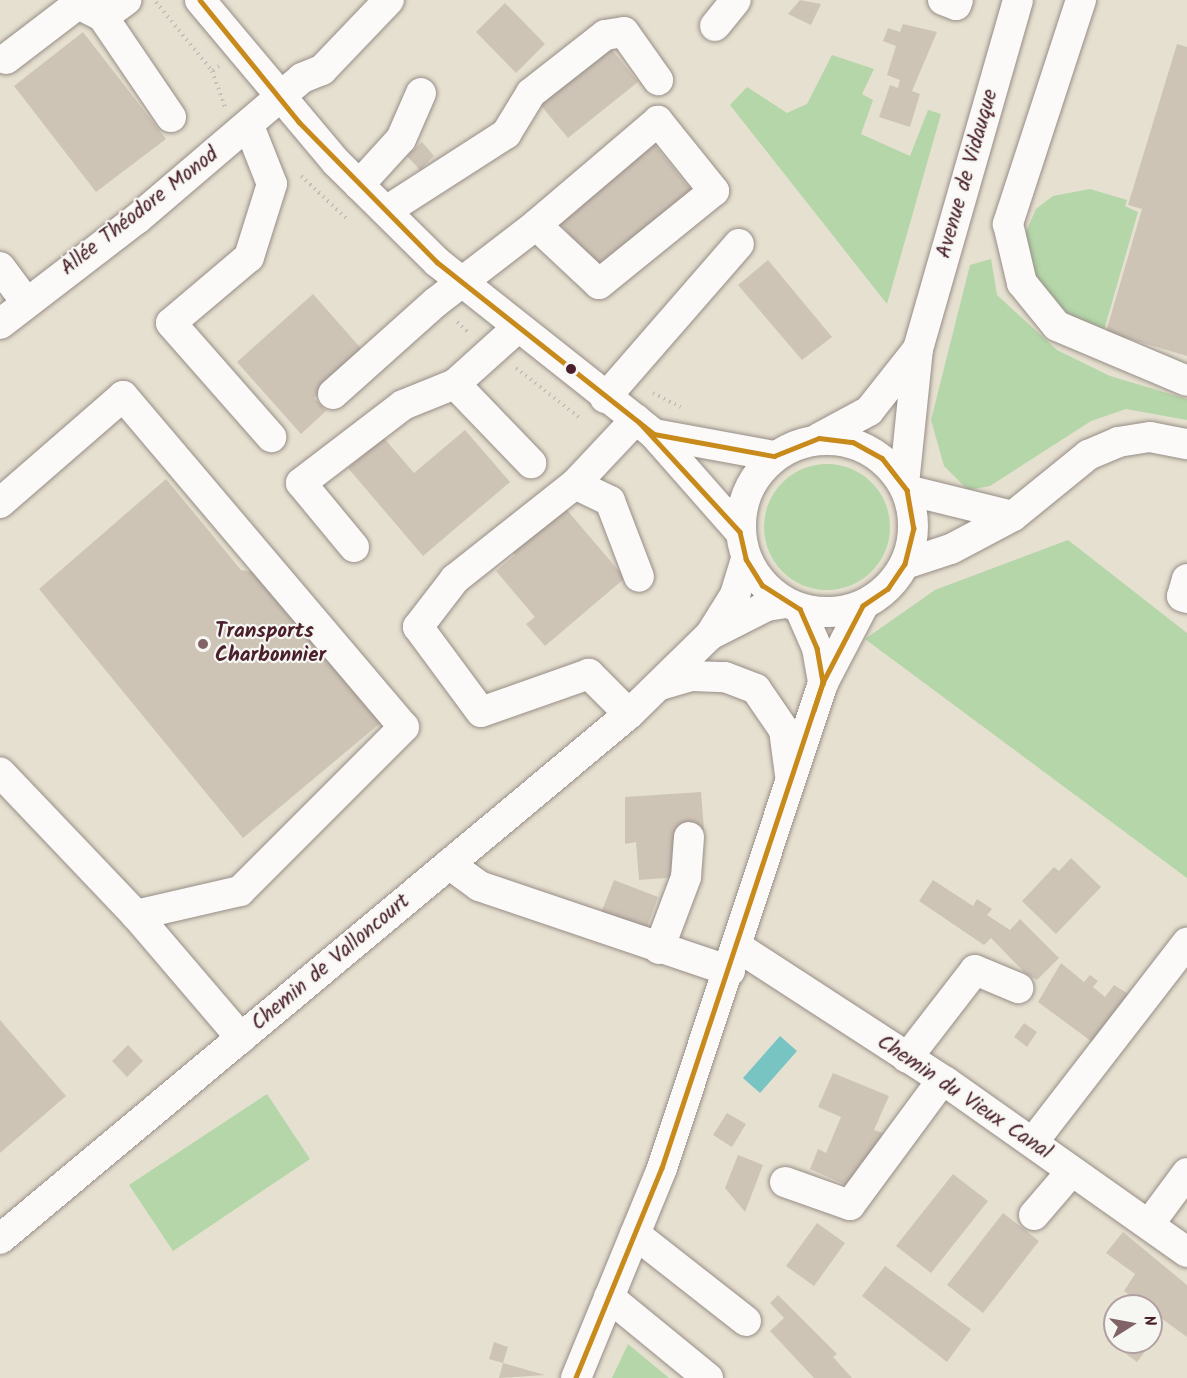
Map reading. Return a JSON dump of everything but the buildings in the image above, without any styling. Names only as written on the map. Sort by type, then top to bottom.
[{"type":"street","name":"Allée Théodore Monod","points":[[0,324],[249,126],[302,78],[322,70],[389,0]]},
{"type":"street","points":[[715,26],[736,0]]},
{"type":"street","points":[[943,0],[956,4],[958,0]]},
{"type":"street","name":"Avenue de Vidauque","points":[[905,487],[918,349],[1018,0]]},
{"type":"street","points":[[1081,0],[1008,224],[1022,283],[1057,326],[1187,381]]},
{"type":"street","points":[[6,59],[78,4],[114,8],[171,117]]},
{"type":"street","points":[[215,5],[279,99],[359,185],[461,282],[516,329],[645,427],[743,545],[762,585],[793,606],[821,613],[863,606],[888,589],[905,564],[914,528],[905,487],[873,453],[853,442],[819,438],[774,456],[747,490],[743,545]]},
{"type":"street","points":[[386,211],[506,134],[531,93],[605,35],[624,32],[658,80]]},
{"type":"street","points":[[359,185],[401,139],[421,93]]},
{"type":"street","points":[[333,394],[461,282],[536,225],[658,121],[714,191],[599,284],[536,225]]},
{"type":"street","points":[[249,126],[272,184],[249,256],[171,323],[272,437]]},
{"type":"street","points":[[605,398],[739,244]]},
{"type":"street","points":[[0,267],[26,302]]},
{"type":"street","points":[[354,547],[301,483],[403,405],[455,384],[516,329]]},
{"type":"street","name":"Avenue de Vidauque","points":[[819,438],[869,411],[918,349]]},
{"type":"street","points":[[455,384],[531,463]]},
{"type":"street","points":[[0,503],[123,396],[404,727],[240,891],[136,915]]},
{"type":"street","points":[[645,427],[774,456]]},
{"type":"street","points":[[629,714],[590,674],[481,712],[418,627],[455,579],[645,427]]},
{"type":"street","points":[[905,564],[951,549],[1013,516],[1088,456],[1118,442],[1150,436],[1187,444]]},
{"type":"street","points":[[575,484],[610,501],[639,577]]},
{"type":"street","points":[[905,487],[1013,516]]},
{"type":"street","name":"Chemin de Valloncourt","points":[[0,1239],[629,714],[710,635],[735,595],[743,545]]},
{"type":"street","points":[[1187,579],[1182,597],[1187,598]]},
{"type":"street","name":"Chemin de Valloncourt","points":[[710,635],[767,606],[793,606]]},
{"type":"street","points":[[793,606],[817,648],[823,683]]},
{"type":"street","points":[[576,1378],[635,1234],[734,959],[823,683],[863,606]]},
{"type":"street","name":"Chemin de Valloncourt","points":[[660,685],[692,676],[725,677],[756,689],[784,730],[790,787]]},
{"type":"street","points":[[0,772],[136,915],[241,1038]]},
{"type":"street","points":[[659,949],[686,877],[689,837]]},
{"type":"street","name":"Chemin du Vieux Canal","points":[[449,864],[478,886],[659,949],[734,959],[942,1080],[1033,1142],[1071,1172],[1149,1223],[1187,1252]]},
{"type":"street","points":[[1033,1142],[1187,943]]},
{"type":"street","points":[[907,1058],[975,970],[1018,988]]},
{"type":"street","points":[[785,1182],[850,1205],[942,1080]]},
{"type":"street","points":[[1034,1215],[1071,1172]]},
{"type":"street","points":[[1149,1223],[1187,1173]]},
{"type":"street","points":[[635,1234],[747,1321]]},
{"type":"street","points":[[609,1297],[708,1378]]},
{"type":"path","points":[[153,0],[212,71]]},
{"type":"green space","points":[[832,55],[874,69],[862,94],[873,100],[861,134],[910,156],[928,110],[941,114],[887,304],[730,105],[747,87],[787,113],[807,104]]},
{"type":"green space","points":[[1090,189],[1127,200],[1125,206],[1138,212],[1102,337],[1065,314],[1031,270],[1025,234],[1036,209],[1053,196]]},
{"type":"green space","points":[[991,259],[997,295],[1057,350],[1110,376],[1187,399],[1187,420],[1126,409],[1091,421],[990,486],[968,490],[944,466],[931,420],[970,265]]},
{"type":"green space","points":[[827,464],[851,469],[871,483],[885,503],[890,527],[885,551],[871,571],[851,585],[827,590],[803,585],[783,571],[769,551],[764,527],[769,503],[783,483],[803,469]]},
{"type":"green space","points":[[1068,540],[1187,633],[1187,878],[865,639],[935,590]]},
{"type":"green space","points":[[267,1094],[310,1159],[173,1251],[129,1185]]},
{"type":"green space","points":[[628,1344],[669,1378],[612,1378]]},
{"type":"water","points":[[780,1036],[797,1051],[760,1093],[743,1078]]},
{"type":"transit line","points":[[200,0],[299,122],[437,262],[654,434],[774,456],[819,438],[853,442],[882,458],[907,490],[914,528],[905,564],[888,589],[863,606],[823,683],[662,1168],[576,1378]]},
{"type":"transit line","points":[[639,422],[740,532],[746,559],[762,585],[800,609],[817,648],[823,683],[814,711]]},
{"type":"place","name":"Transports Charbonnier","points":[[203,644]]}]
